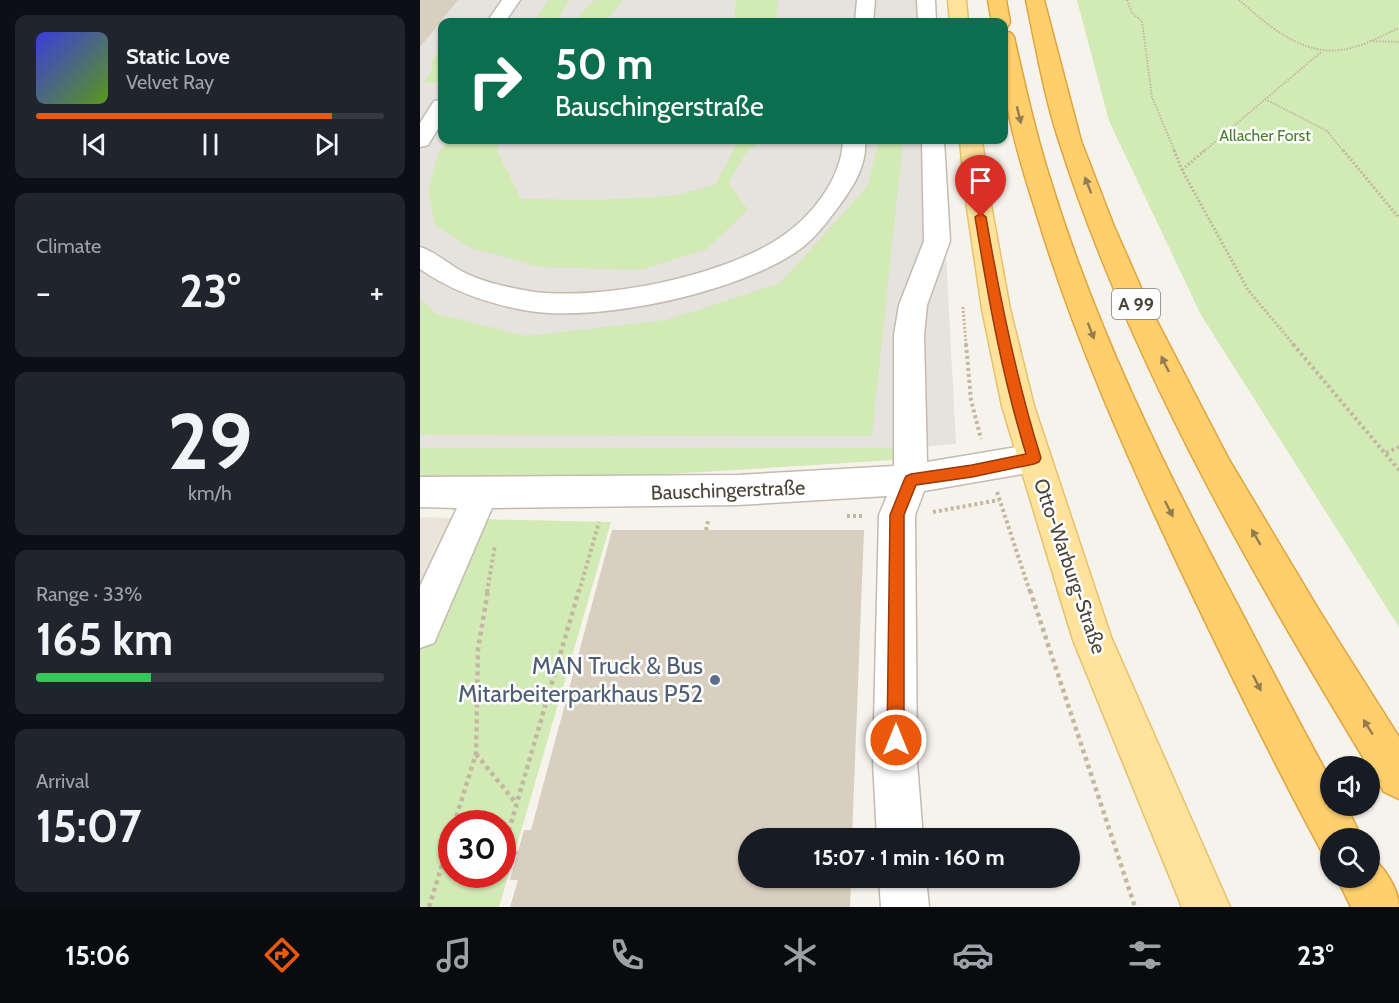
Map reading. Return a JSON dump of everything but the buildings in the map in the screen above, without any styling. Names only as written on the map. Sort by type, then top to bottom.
[{"type":"highway","points":[[997,0],[1000,18]]},
{"type":"highway","name":"A 99","points":[[1035,0],[1070,140],[1117,262],[1152,340],[1211,459],[1343,687],[1399,777]]},
{"type":"highway","name":"A 99","points":[[1008,59],[1017,108],[1042,200],[1106,371],[1158,487],[1305,780],[1333,828]]},
{"type":"highway","points":[[1367,888],[1378,907]]},
{"type":"main road","points":[[957,0],[959,18]]},
{"type":"main road","name":"Otto-Warburg-Straße","points":[[971,144],[977,194],[996,309],[1018,406],[1093,640],[1206,907]]},
{"type":"street","points":[[499,18],[511,0]]},
{"type":"street","points":[[864,18],[866,0]]},
{"type":"street","points":[[926,0],[927,18]]},
{"type":"street","points":[[420,140],[438,112]]},
{"type":"street","points":[[420,256],[433,267],[457,281],[522,299],[561,303],[603,302],[683,287],[755,261],[788,244],[819,215],[841,185],[852,162],[854,144]]},
{"type":"street","points":[[899,828],[896,762],[897,515],[911,480],[909,335],[913,305],[937,242],[933,144]]},
{"type":"street","name":"Bauschingerstraße","points":[[420,492],[481,494],[716,492],[911,480],[980,470],[1034,458]]},
{"type":"street","points":[[420,629],[481,494]]},
{"type":"street","points":[[903,888],[904,907]]},
{"type":"path","points":[[1127,0],[1132,13],[1142,21],[1152,97],[1182,170],[1248,290],[1399,470]]},
{"type":"path","points":[[1239,0],[1293,43],[1321,52],[1345,50],[1399,28]]},
{"type":"path","points":[[1366,41],[1399,42]]},
{"type":"path","points":[[1182,170],[1321,52]]},
{"type":"path","points":[[1265,99],[1327,131],[1399,218]]},
{"type":"path","points":[[1386,453],[1399,447]]},
{"type":"path","points":[[517,854],[504,848],[601,514]]},
{"type":"path","points":[[458,810],[476,754],[478,649],[497,533]]},
{"type":"path","points":[[476,754],[517,804]]},
{"type":"path","points":[[429,907],[438,878]]},
{"type":"shaded area","points":[[420,0],[933,0],[934,18],[438,18],[438,144],[940,144],[956,444],[896,449],[420,448]]},
{"type":"shaded area","points":[[420,517],[477,519],[420,661]]},
{"type":"green space","points":[[548,0],[570,0],[559,18],[537,18]]},
{"type":"green space","points":[[596,0],[623,0],[608,18],[577,18],[589,4]]},
{"type":"green space","points":[[736,0],[778,0],[776,18],[734,18]]},
{"type":"green space","name":"Allacher Forst","points":[[1077,0],[1399,0],[1399,627],[1201,315],[1109,121]]},
{"type":"green space","points":[[438,53],[438,83],[424,82],[432,71],[431,61]]},
{"type":"green space","points":[[446,144],[498,144],[497,151],[521,199],[598,200],[672,196],[715,185],[737,144],[757,144],[745,154],[729,183],[748,210],[707,249],[641,270],[540,267],[469,247],[435,225],[428,191],[438,153]]},
{"type":"green space","points":[[878,144],[903,144],[872,436],[420,435],[420,298],[435,313],[526,336],[666,320],[780,283],[867,187]]},
{"type":"green space","points":[[420,448],[896,449],[895,459],[891,460],[656,474],[479,479],[420,478]]},
{"type":"green space","points":[[477,519],[611,522],[516,849],[516,810],[438,810],[438,888],[505,888],[499,907],[420,907],[420,648]]},
{"type":"place","name":"MAN Truck & Bus Mitarbeiterparkhaus P52","points":[[715,680]]},
{"type":"route","points":[[896,740],[897,515],[911,480],[940,477],[1034,458],[1018,406],[996,309],[981,217]]}]
